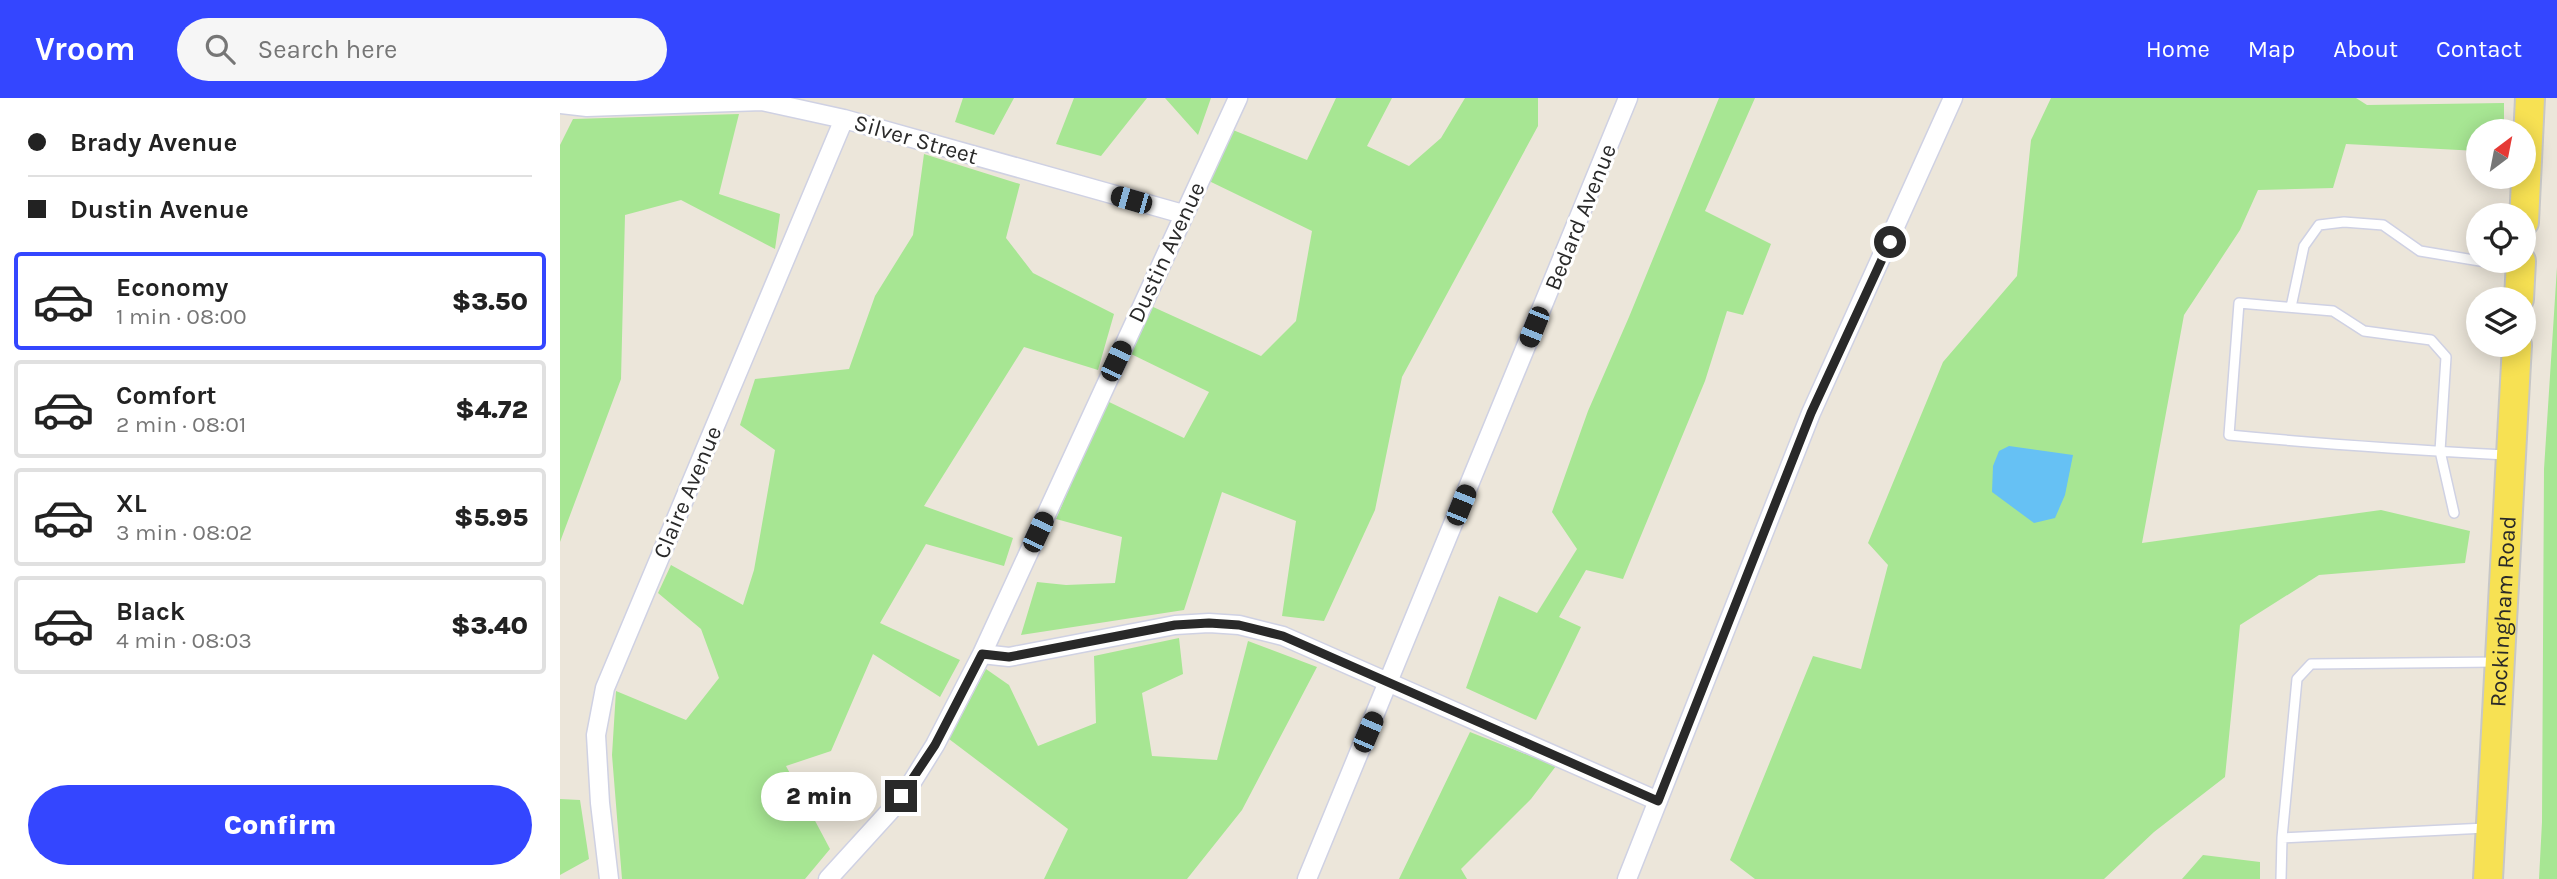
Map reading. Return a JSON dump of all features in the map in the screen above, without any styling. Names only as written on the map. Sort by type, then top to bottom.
[{"type":"main road","points":[[2525,203],[2530,98]]},
{"type":"main road","name":"Rockingham Road","points":[[2488,879],[2516,357]]},
{"type":"street","name":"Dustin Avenue","points":[[828,879],[890,811],[935,745],[982,654],[1238,98]]},
{"type":"street","name":"Bedard Avenue","points":[[1307,879],[1628,98]]},
{"type":"street","points":[[1628,879],[1811,413],[1953,98]]},
{"type":"street","name":"Silver Street","points":[[560,104],[587,107],[762,101],[844,119],[1183,214]]},
{"type":"street","name":"Claire Avenue","points":[[609,879],[596,736],[605,688],[844,119]]},
{"type":"street","points":[[982,654],[1009,657],[1175,625],[1239,625],[1283,636],[1658,801]]},
{"type":"lane","points":[[2291,307],[2304,246],[2319,225],[2344,222],[2384,225],[2420,251],[2466,257]]},
{"type":"lane","points":[[2454,513],[2440,451],[2446,357],[2431,340],[2364,331],[2333,311],[2238,303],[2229,435],[2331,445],[2440,451],[2511,456]]},
{"type":"lane","points":[[2281,879],[2282,838],[2297,679],[2311,664],[2499,662]]},
{"type":"lane","points":[[2282,838],[2491,828]]},
{"type":"green space","points":[[963,98],[1014,98],[994,135],[955,122]]},
{"type":"green space","points":[[1074,98],[1147,98],[1101,156],[1056,144]]},
{"type":"green space","points":[[1165,98],[1211,98],[1198,135]]},
{"type":"green space","points":[[1336,98],[1392,98],[1367,146],[1409,166],[1441,138],[1465,98],[1538,98],[1538,126],[1402,377],[1375,510],[1324,621],[1282,616],[1296,521],[1222,492],[1184,610],[1021,635],[1037,582],[1066,585],[1115,583],[1122,537],[1056,519],[1107,401],[1184,438],[1209,392],[1129,353],[1151,306],[1261,356],[1296,321],[1312,231],[1209,181],[1233,130],[1307,160]]},
{"type":"green space","points":[[1719,98],[1755,98],[1705,211],[1771,244],[1743,315],[1727,311],[1705,381],[1623,579],[1586,570],[1559,617],[1581,627],[1536,720],[1466,688],[1499,596],[1537,613],[1577,549],[1552,512],[1588,411]]},
{"type":"green space","points":[[2051,98],[2356,98],[2367,105],[2504,103],[2504,119],[2466,119],[2466,150],[2346,144],[2333,188],[2258,190],[2240,230],[2184,315],[2142,543],[2381,510],[2470,531],[2465,563],[2319,575],[2240,625],[2225,777],[2154,832],[2104,879],[1755,879],[1730,860],[1813,656],[1861,669],[1888,565],[1868,543],[1943,362],[2017,276],[2031,140]]},
{"type":"green space","points":[[739,114],[719,194],[780,214],[775,249],[681,200],[625,215],[621,379],[560,542],[560,145],[573,119]]},
{"type":"green space","points":[[924,154],[1020,184],[1006,238],[1033,273],[1114,314],[1098,370],[1024,347],[924,506],[1013,538],[1004,566],[926,544],[880,623],[960,660],[940,697],[873,654],[831,751],[786,766],[830,849],[805,879],[622,879],[612,755],[616,691],[686,720],[719,678],[701,629],[658,593],[671,565],[743,605],[754,570],[775,450],[740,425],[755,379],[849,369],[875,296],[913,235]]},
{"type":"green space","points":[[2557,267],[2557,879],[2539,879],[2542,822],[2544,469]]},
{"type":"green space","points":[[1179,638],[1183,674],[1142,693],[1152,756],[1217,760],[1248,641],[1317,667],[1242,810],[1187,879],[1044,879],[1068,829],[949,739],[986,669],[1009,685],[1038,746],[1096,723],[1094,656]]},
{"type":"green space","points":[[1470,732],[1556,766],[1531,799],[1461,869],[1467,879],[1399,879]]},
{"type":"green space","points":[[560,799],[580,800],[589,859],[560,875]]},
{"type":"green space","points":[[2203,855],[2260,862],[2260,879],[2182,879]]},
{"type":"water","points":[[2009,446],[2073,455],[2065,495],[2055,518],[2034,523],[1992,492],[1993,466],[1999,451]]},
{"type":"route","points":[[901,796],[935,745],[982,654],[1009,657],[1175,625],[1209,623],[1239,625],[1283,636],[1658,801],[1811,413],[1890,242]]}]
